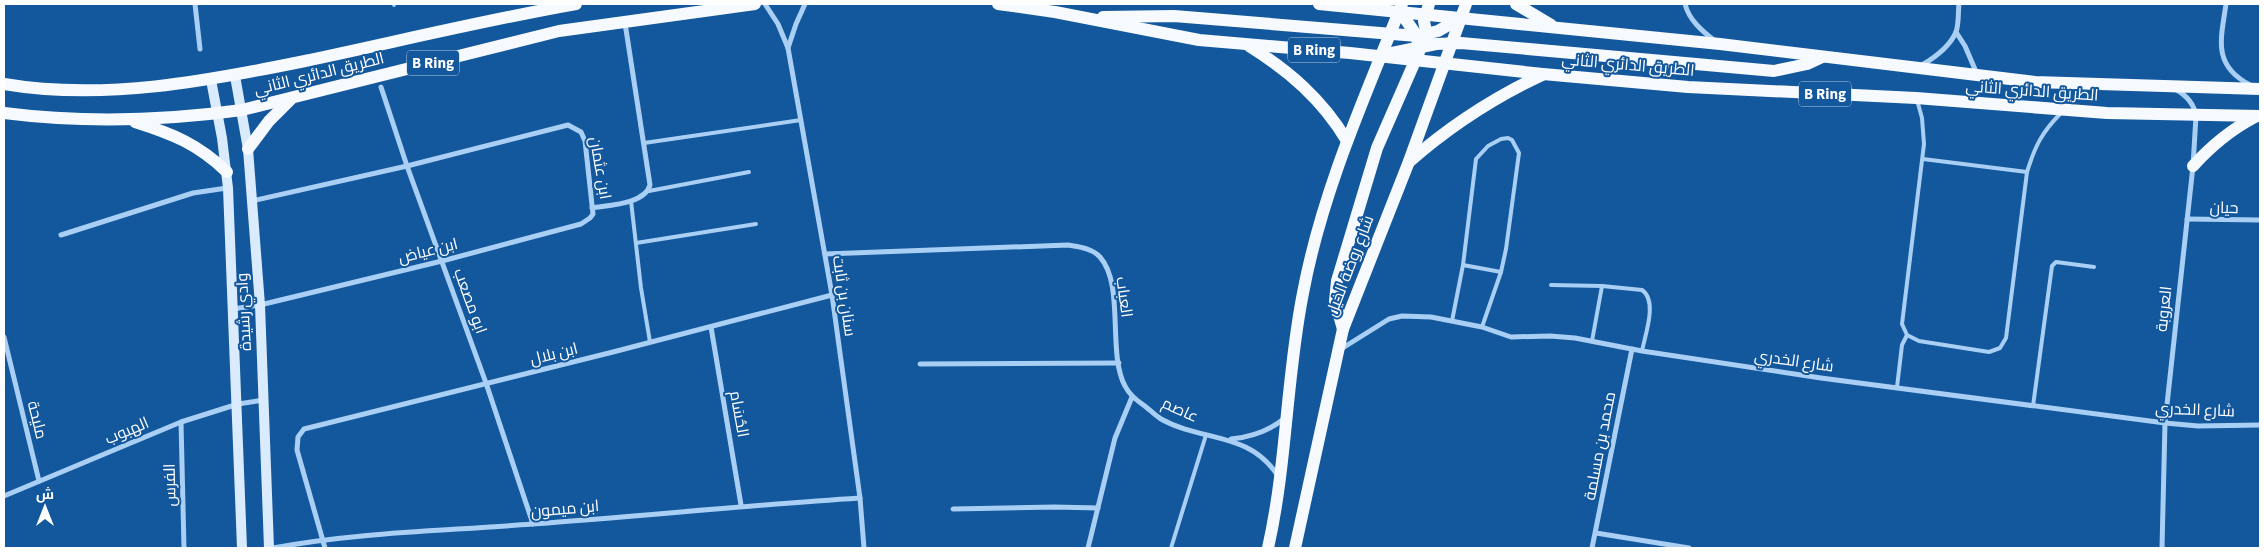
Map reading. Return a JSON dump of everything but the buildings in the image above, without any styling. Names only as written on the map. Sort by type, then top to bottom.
[{"type":"main road","name":"الطريق الدائري الثاني","points":[[4,84],[38,88],[102,90],[132,89],[211,80],[576,4]]},
{"type":"main road","name":"الطريق الدائري الثاني","points":[[4,113],[51,118],[128,120],[242,110],[559,31],[755,4]]},
{"type":"main road","name":"الطريق الدائري الثاني","points":[[998,4],[1199,40],[1381,56],[1543,74],[1688,86],[1916,98],[2107,113],[2259,116]]},
{"type":"main road","name":"الطريق الدائري الثاني","points":[[1321,4],[1428,9],[1461,18],[1720,44],[2035,82],[2260,89]]},
{"type":"main road","name":"شارع روضة الخيل","points":[[1295,548],[1336,352],[1343,329],[1408,164],[1466,4]]},
{"type":"main road","points":[[1516,4],[1556,28]]},
{"type":"main road","points":[[1400,7],[1422,41],[1444,64]]},
{"type":"main road","name":"شارع روضة الخيل","points":[[1268,548],[1281,480],[1302,294],[1322,216],[1346,140],[1400,7]]},
{"type":"main road","points":[[1343,329],[1336,301],[1337,281],[1378,148],[1416,60],[1428,9]]},
{"type":"main road","points":[[1088,19],[1116,16],[1174,16],[1389,35],[1422,41],[1774,71],[1807,64],[1822,57]]},
{"type":"main road","points":[[1381,56],[1422,41],[1461,18]]},
{"type":"main road","points":[[1247,45],[1298,80],[1325,108],[1346,140]]},
{"type":"main road","points":[[1408,164],[1442,134],[1479,108],[1543,74]]},
{"type":"main road","points":[[248,149],[269,121],[293,97]]},
{"type":"main road","points":[[2193,166],[2210,147],[2226,134],[2259,116]]},
{"type":"main road","points":[[128,120],[172,134],[192,144],[211,156],[227,172]]},
{"type":"street","points":[[195,4],[200,49]]},
{"type":"street","name":"سنان بن ثابت","points":[[764,4],[778,24],[788,48],[832,295],[860,498],[864,548]]},
{"type":"street","name":"سنان بن ثابت","points":[[788,48],[796,24],[806,4]]},
{"type":"street","points":[[1685,4],[1687,11],[1700,30],[1720,44]]},
{"type":"street","points":[[1916,68],[1932,59],[1946,47],[1956,32],[1959,4]]},
{"type":"street","points":[[2226,4],[2221,44],[2223,58],[2235,75],[2260,89]]},
{"type":"street","points":[[624,21],[644,143],[650,185],[649,191]]},
{"type":"street","points":[[1956,32],[1965,46],[1978,76]]},
{"type":"street","name":"وادي رشيدة","points":[[235,76],[248,149],[260,305],[269,548]]},
{"type":"street","name":"وادي رشيدة","points":[[211,80],[227,172],[238,404],[242,548]]},
{"type":"street","name":"ابو مصعب","points":[[381,87],[407,166],[486,383],[532,524]]},
{"type":"street","points":[[2168,87],[2177,90],[2190,101],[2195,108],[2196,116]]},
{"type":"street","name":"العروبة","points":[[2162,548],[2164,423],[2193,166],[2196,116]]},
{"type":"street","name":"ابن عثمان","points":[[252,201],[407,166],[568,125],[581,132],[584,141],[592,208],[631,201],[649,191]]},
{"type":"street","points":[[61,236],[193,192],[228,188]]},
{"type":"street","name":"ابن عياض","points":[[233,309],[260,305],[442,261],[581,224],[590,218],[592,208]]},
{"type":"street","name":"حيان","points":[[2187,219],[2260,220]]},
{"type":"street","name":"العباب","points":[[825,254],[1068,245],[1087,248],[1099,255],[1106,266],[1112,288],[1119,363]]},
{"type":"street","name":"ابن بلال","points":[[324,539],[297,450],[298,437],[304,428],[832,295]]},
{"type":"street","name":"شارع الخدري","points":[[1336,352],[1389,319],[1402,316],[1431,317],[1482,328],[1511,337],[1550,336],[1592,341],[1642,351],[2164,423],[2198,426],[2260,424]]},
{"type":"street","name":"الحُسَام","points":[[711,327],[741,505]]},
{"type":"street","name":"مليحة","points":[[4,337],[40,481]]},
{"type":"street","name":"محمد بن مسلمة","points":[[1592,548],[1632,349]]},
{"type":"street","points":[[920,364],[1119,363]]},
{"type":"street","name":"عاصم","points":[[1119,363],[1124,385],[1132,397],[1162,419],[1206,435],[1228,439],[1254,451],[1281,480]]},
{"type":"street","points":[[4,367],[11,365]]},
{"type":"street","points":[[1088,548],[1115,438],[1132,397]]},
{"type":"street","name":"الهبوب","points":[[4,496],[181,422],[238,404],[264,400]]},
{"type":"street","name":"عاصم","points":[[1228,439],[1261,433],[1276,425],[1287,416]]},
{"type":"street","name":"الفرس","points":[[181,422],[184,548]]},
{"type":"street","name":"ابن ميمون","points":[[273,548],[324,539],[532,524],[741,505],[860,498]]},
{"type":"street","points":[[953,509],[1098,508]]},
{"type":"street","points":[[1596,533],[1689,548]]},
{"type":"street","points":[[324,539],[325,548]]},
{"type":"lane","points":[[1916,98],[1922,118],[1923,159],[1902,311],[1902,324],[1908,335],[1919,341],[1989,352],[2000,348],[2004,344],[2007,332],[2027,172],[2033,152],[2043,131],[2065,109]]},
{"type":"lane","points":[[644,143],[801,120]]},
{"type":"lane","points":[[1452,321],[1463,265],[1476,159],[1488,146],[1502,138],[1508,138],[1512,140],[1519,153],[1506,249],[1501,272],[1482,328]]},
{"type":"lane","points":[[1923,159],[2027,172]]},
{"type":"lane","points":[[649,191],[749,172]]},
{"type":"lane","points":[[631,201],[650,342]]},
{"type":"lane","points":[[636,243],[756,224]]},
{"type":"lane","points":[[2033,406],[2052,266],[2056,262],[2094,267]]},
{"type":"lane","points":[[1463,265],[1501,272]]},
{"type":"lane","points":[[1551,285],[1602,286],[1642,290],[1649,296],[1650,303],[1642,351]]},
{"type":"lane","points":[[1592,341],[1602,286]]},
{"type":"lane","points":[[1897,387],[1902,345],[1908,335]]},
{"type":"lane","points":[[1171,548],[1206,435]]}]
